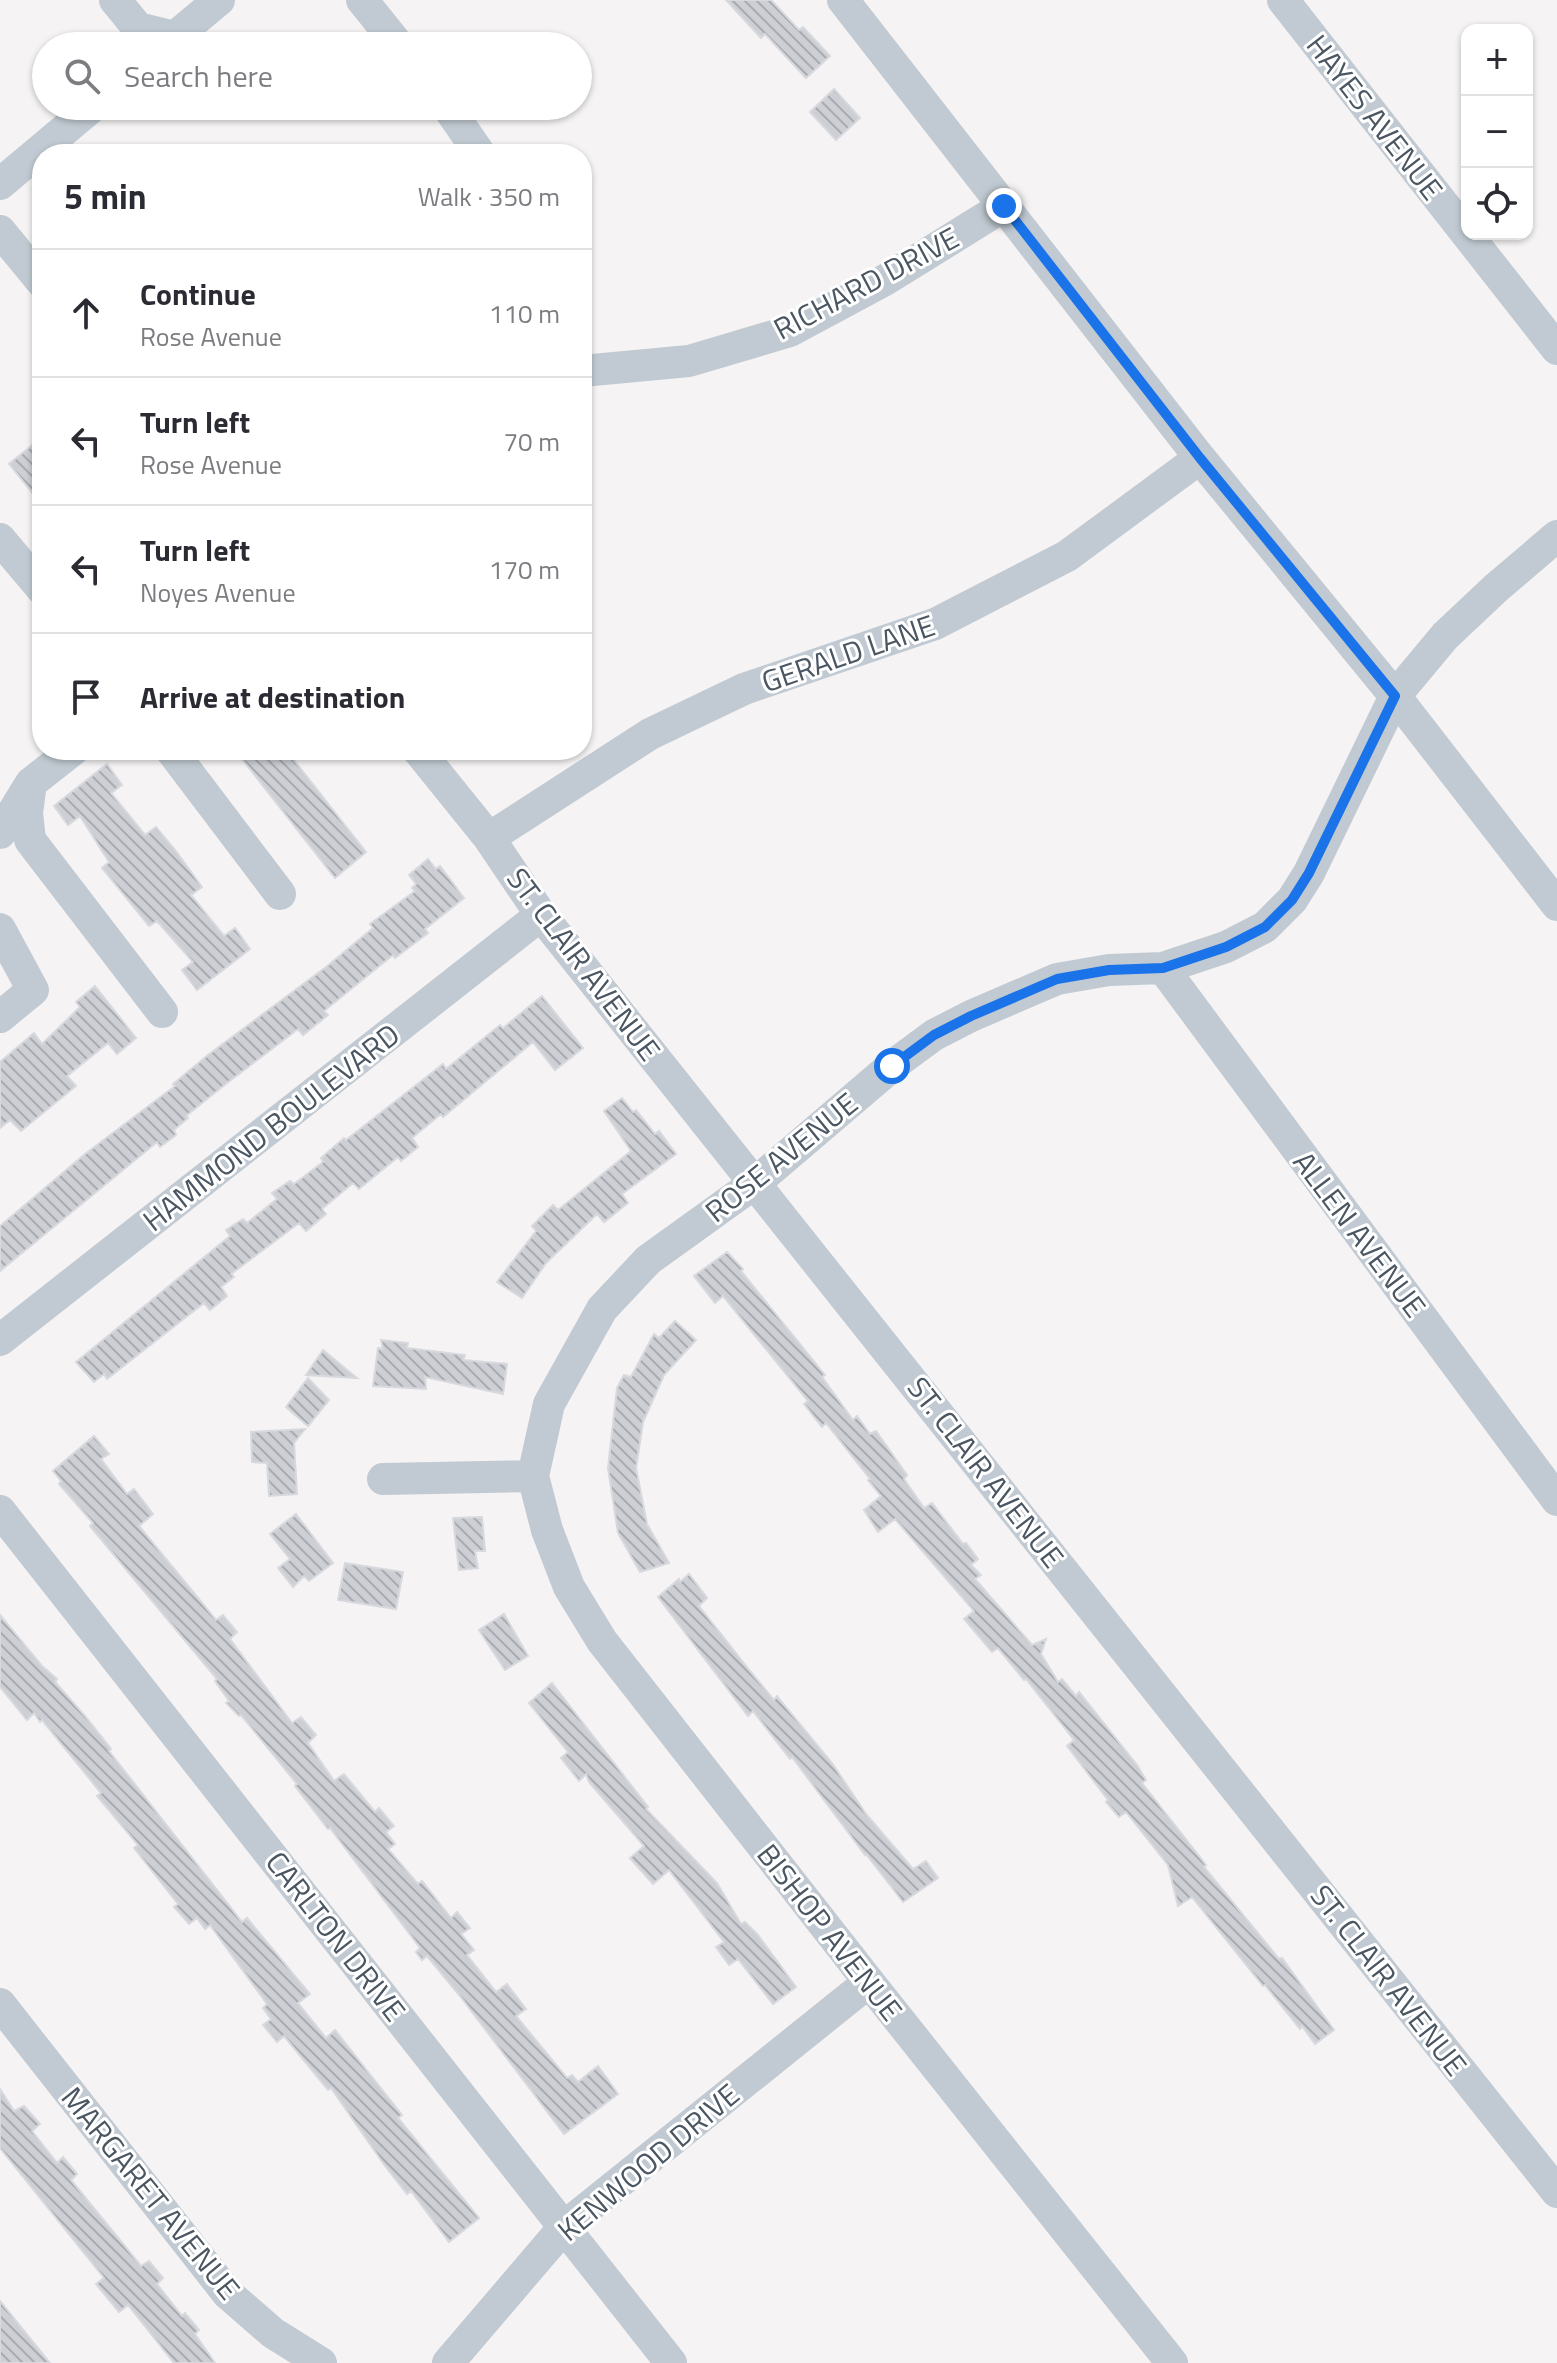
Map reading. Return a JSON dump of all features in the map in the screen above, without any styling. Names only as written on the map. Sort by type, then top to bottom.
[{"type":"street","points":[[115,0],[138,28],[148,32]]},
{"type":"street","points":[[181,32],[219,0]]},
{"type":"street","points":[[362,0],[388,32]]},
{"type":"street","points":[[843,0],[1200,458],[1395,696],[1557,905]]},
{"type":"street","name":"HAYES AVENUE","points":[[1283,0],[1557,349]]},
{"type":"street","points":[[48,144],[76,120]]},
{"type":"street","points":[[457,120],[473,144]]},
{"type":"street","points":[[0,184],[32,157]]},
{"type":"street","name":"RICHARD DRIVE","points":[[592,370],[689,361],[790,331],[885,280],[1004,206]]},
{"type":"street","points":[[0,231],[32,270]]},
{"type":"street","name":"GERALD LANE","points":[[489,838],[650,734],[731,695],[935,624],[1067,556],[1200,458]]},
{"type":"street","name":"ROSE AVENUE","points":[[533,1476],[549,1404],[602,1309],[648,1260],[755,1183],[892,1066],[934,1035],[1057,979],[1109,970],[1163,968],[1226,947],[1265,927],[1292,900],[1309,873],[1395,696],[1445,636],[1557,536]]},
{"type":"street","points":[[0,539],[32,577]]},
{"type":"street","points":[[0,833],[31,783],[60,760]]},
{"type":"street","points":[[179,760],[280,894]]},
{"type":"street","name":"ST. CLAIR AVENUE","points":[[426,760],[489,838],[541,915],[1557,2192]]},
{"type":"street","points":[[31,783],[27,813],[30,840],[162,1012]]},
{"type":"street","name":"HAMMOND BOULEVARD","points":[[0,1340],[541,915]]},
{"type":"street","points":[[0,929],[33,990],[0,1017]]},
{"type":"street","name":"ALLEN AVENUE","points":[[1163,968],[1557,1500]]},
{"type":"street","points":[[383,1479],[533,1476]]},
{"type":"street","name":"BISHOP AVENUE","points":[[533,1476],[547,1530],[569,1587],[602,1641],[1172,2363]]},
{"type":"street","name":"CARLTON DRIVE","points":[[0,1511],[671,2363]]},
{"type":"street","name":"KENWOOD DRIVE","points":[[448,2363],[565,2226],[869,1982]]},
{"type":"street","name":"MARGARET AVENUE","points":[[0,2004],[228,2294],[273,2333],[321,2363]]},
{"type":"building","points":[[726,0],[771,0],[799,30],[803,27],[830,56],[806,78],[765,34],[761,38]]},
{"type":"building","points":[[834,89],[860,118],[836,140],[810,112]]},
{"type":"building","points":[[32,445],[32,493],[9,464]]},
{"type":"building","points":[[243,760],[294,760],[366,852],[335,878]]},
{"type":"building","points":[[107,764],[122,785],[111,793],[145,835],[156,827],[202,887],[191,895],[224,936],[235,928],[250,949],[197,990],[182,970],[193,962],[157,921],[149,926],[102,868],[109,862],[80,816],[68,825],[54,806]]},
{"type":"building","points":[[428,859],[436,869],[440,866],[464,898],[425,929],[428,933],[395,958],[393,955],[324,1011],[328,1015],[303,1035],[298,1029],[227,1083],[186,1116],[188,1118],[174,1130],[176,1135],[160,1147],[157,1142],[0,1271],[0,1226],[85,1154],[175,1086],[173,1084],[208,1055],[373,928],[370,924],[415,891],[412,888],[416,884],[409,875]]},
{"type":"building","points":[[95,986],[136,1038],[117,1054],[108,1043],[67,1076],[76,1086],[21,1131],[10,1120],[0,1128],[0,1062],[34,1033],[42,1044],[80,1007],[76,1002]]},
{"type":"building","points":[[542,996],[583,1048],[555,1070],[533,1042],[443,1117],[441,1114],[412,1138],[418,1147],[401,1161],[398,1157],[359,1189],[353,1183],[322,1209],[326,1214],[306,1231],[299,1223],[231,1274],[234,1277],[221,1287],[227,1296],[210,1310],[204,1303],[107,1379],[104,1374],[94,1382],[76,1362],[230,1236],[226,1230],[243,1219],[247,1223],[277,1199],[272,1193],[290,1181],[294,1184],[323,1162],[321,1158],[344,1138],[346,1140],[443,1064],[446,1069]]},
{"type":"building","points":[[622,1098],[655,1134],[659,1131],[676,1154],[622,1194],[628,1203],[604,1222],[597,1214],[546,1263],[522,1298],[497,1282],[536,1231],[532,1226],[553,1205],[558,1210],[631,1151],[604,1111]]},
{"type":"building","points":[[727,1252],[825,1375],[822,1377],[853,1420],[857,1416],[870,1434],[876,1431],[907,1475],[904,1479],[924,1508],[932,1503],[963,1544],[966,1543],[978,1559],[971,1565],[981,1575],[975,1579],[1032,1645],[1046,1639],[1041,1654],[1058,1682],[1062,1679],[1076,1696],[1079,1692],[1137,1765],[1146,1780],[1142,1783],[1206,1865],[1204,1867],[1279,1959],[1282,1958],[1334,2030],[1315,2044],[1263,1986],[1192,1897],[1178,1906],[1168,1865],[1126,1812],[1119,1817],[1106,1802],[1108,1800],[1067,1746],[1074,1740],[1026,1679],[998,1648],[992,1652],[964,1619],[974,1611],[895,1519],[878,1532],[864,1510],[881,1496],[870,1479],[826,1423],[822,1427],[804,1404],[808,1401],[723,1296],[715,1303],[694,1276]]},
{"type":"building","points":[[675,1321],[696,1340],[664,1375],[643,1422],[636,1468],[647,1524],[669,1563],[640,1572],[618,1533],[608,1468],[617,1388],[624,1375],[631,1377],[654,1334],[659,1338]]},
{"type":"building","points":[[381,1340],[408,1343],[407,1348],[465,1355],[463,1360],[507,1364],[503,1394],[425,1377],[426,1389],[373,1386],[378,1348],[383,1349]]},
{"type":"building","points":[[323,1350],[357,1378],[306,1375]]},
{"type":"building","points":[[308,1378],[329,1400],[308,1426],[286,1407]]},
{"type":"building","points":[[305,1429],[294,1443],[297,1494],[269,1496],[267,1463],[252,1462],[251,1432]]},
{"type":"building","points":[[94,1436],[109,1454],[101,1459],[127,1494],[134,1489],[153,1514],[139,1526],[216,1620],[223,1615],[237,1632],[230,1639],[292,1723],[301,1717],[316,1735],[308,1743],[334,1781],[344,1774],[375,1812],[379,1808],[394,1826],[386,1832],[395,1844],[388,1849],[418,1884],[422,1881],[451,1918],[457,1912],[470,1928],[461,1934],[474,1950],[467,1955],[496,1992],[507,1984],[526,2009],[516,2016],[567,2078],[572,2075],[578,2082],[598,2066],[618,2094],[564,2134],[460,1996],[427,1956],[422,1960],[416,1952],[420,1948],[295,1786],[297,1784],[241,1715],[226,1703],[229,1701],[215,1681],[217,1679],[59,1484],[61,1481],[53,1471]]},
{"type":"building","points":[[296,1514],[333,1563],[309,1581],[304,1576],[293,1587],[278,1568],[290,1559],[270,1534]]},
{"type":"building","points":[[482,1517],[485,1551],[475,1551],[478,1568],[459,1570],[453,1518]]},
{"type":"building","points":[[345,1563],[403,1572],[396,1609],[338,1600]]},
{"type":"building","points":[[689,1574],[707,1598],[699,1606],[774,1700],[777,1696],[832,1763],[866,1814],[913,1869],[926,1861],[938,1878],[903,1902],[792,1757],[790,1759],[753,1711],[748,1716],[658,1597]]},
{"type":"building","points":[[504,1614],[528,1656],[505,1670],[479,1630]]},
{"type":"building","points":[[0,1615],[42,1666],[57,1679],[55,1682],[111,1749],[109,1751],[242,1922],[247,1918],[310,1994],[298,2003],[326,2038],[335,2030],[402,2115],[398,2118],[479,2218],[449,2242],[411,2191],[407,2194],[385,2166],[331,2088],[328,2090],[284,2036],[277,2042],[263,2025],[271,2019],[263,2008],[267,2004],[210,1925],[205,1929],[197,1918],[189,1924],[174,1907],[178,1904],[134,1848],[138,1845],[97,1796],[101,1793],[42,1720],[40,1722],[34,1713],[27,1720],[0,1687]]},
{"type":"building","points":[[552,1683],[648,1807],[646,1809],[717,1883],[741,1924],[745,1922],[758,1935],[796,1987],[773,2004],[738,1959],[729,1965],[716,1947],[724,1942],[669,1870],[653,1884],[630,1858],[644,1846],[589,1782],[586,1774],[579,1781],[561,1758],[568,1752],[529,1703]]},
{"type":"building","points":[[0,2089],[14,2111],[24,2106],[40,2124],[32,2131],[57,2163],[63,2157],[77,2174],[71,2180],[141,2266],[149,2261],[163,2278],[157,2284],[182,2316],[185,2313],[199,2330],[195,2334],[215,2363],[174,2363],[128,2305],[119,2312],[96,2284],[104,2278],[0,2148]]},
{"type":"building","points":[[0,2301],[50,2363],[0,2363]]},
{"type":"route","points":[[892,1066],[934,1035],[1057,979],[1109,970],[1163,968],[1226,947],[1265,927],[1292,900],[1309,873],[1395,696],[1200,458],[1004,206]]}]
